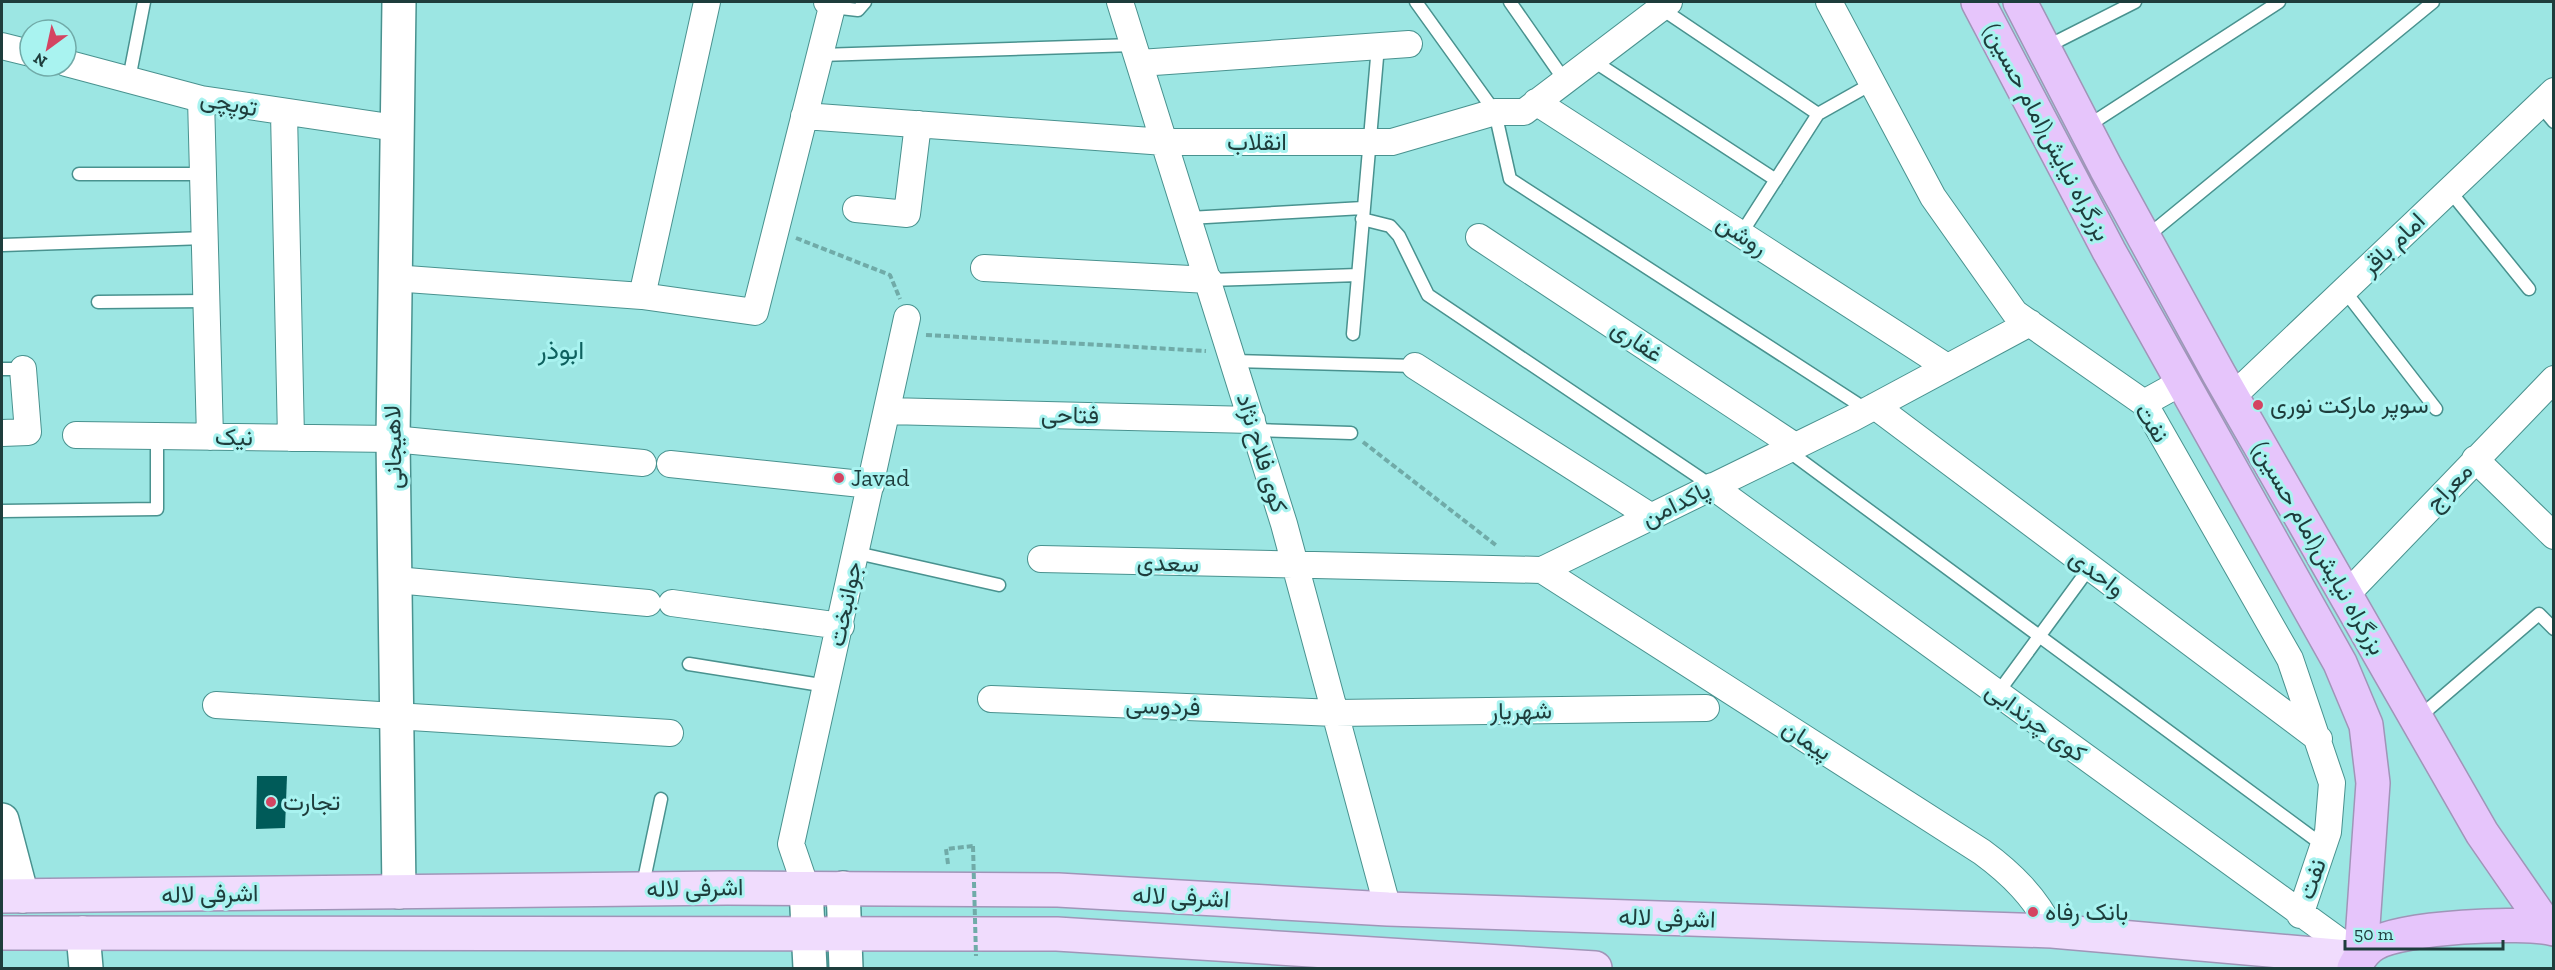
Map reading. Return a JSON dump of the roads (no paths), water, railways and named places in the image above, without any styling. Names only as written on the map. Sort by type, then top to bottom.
[{"type":"highway","name":"بزرگراه نیایش(امام حسین)","points":[[1978,2],[2109,251],[2340,663],[2366,726],[2373,783],[2359,959]]},
{"type":"highway","name":"بزرگراه نیایش(امام حسین)","points":[[2020,2],[2145,239],[2232,397],[2482,833],[2550,928]]},
{"type":"highway","points":[[2359,959],[2376,943],[2417,931],[2463,927],[2550,928]]},
{"type":"main road","name":"اشرفی لاله","points":[[12,896],[806,888],[1058,890],[1388,909],[2052,931],[2359,959]]},
{"type":"main road","name":"اشرفی لاله","points":[[2,933],[1057,934],[1499,966],[1595,969]]},
{"type":"street","name":"لاهیجانی","points":[[399,2],[393,278],[399,892]]},
{"type":"street","points":[[642,296],[707,2]]},
{"type":"street","name":"کوی فلاح نژاد","points":[[1126,2],[1137,54],[1209,280],[1295,566],[1388,909]]},
{"type":"street","name":"نفت","points":[[1829,2],[1933,197],[2015,313],[2144,403],[2290,659],[2319,739],[2332,783],[2328,832],[2300,915]]},
{"type":"street","points":[[393,278],[642,296],[755,312],[820,55],[830,4]]},
{"type":"street","name":"انقلاب","points":[[804,116],[1165,142],[1392,142],[1495,112],[1524,112],[1661,4]]},
{"type":"street","points":[[1137,54],[1409,44]]},
{"type":"street","points":[[2,46],[18,50]]},
{"type":"street","name":"توپچی","points":[[78,66],[201,99],[396,128]]},
{"type":"street","points":[[201,99],[210,437]]},
{"type":"street","name":"روشن","points":[[1536,102],[1947,367]]},
{"type":"street","name":"امام باقر","points":[[2232,397],[2449,190],[2549,106]]},
{"type":"street","points":[[284,113],[291,438]]},
{"type":"street","points":[[856,209],[907,214],[918,124]]},
{"type":"street","name":"غفاری","points":[[1479,237],[1791,448]]},
{"type":"street","points":[[984,268],[1209,280]]},
{"type":"street","name":"جوانبخت","points":[[806,888],[791,844],[841,626],[907,318]]},
{"type":"street","name":"پاکدامن","points":[[1295,566],[1535,570],[1791,448],[2030,323]]},
{"type":"street","points":[[1415,366],[1650,516]]},
{"type":"street","points":[[2,433],[28,432],[12,369]]},
{"type":"street","points":[[2144,403],[2182,382]]},
{"type":"street","name":"معراج","points":[[2346,595],[2475,459],[2552,382]]},
{"type":"street","name":"واحدی","points":[[1871,408],[2090,567],[2319,739]]},
{"type":"street","name":"فتاحی","points":[[887,411],[1253,425]]},
{"type":"street","name":"نیک","points":[[76,435],[393,440],[643,463]]},
{"type":"street","points":[[2475,459],[2553,536]]},
{"type":"street","points":[[670,464],[871,485]]},
{"type":"street","name":"کوی چرندابی","points":[[1712,486],[2359,959]]},
{"type":"street","name":"سعدی","points":[[1041,559],[1295,566]]},
{"type":"street","name":"پیمان","points":[[1535,570],[1982,852],[2007,871],[2040,906],[2052,931]]},
{"type":"street","points":[[396,580],[660,603],[841,626]]},
{"type":"street","name":"فردوسی","points":[[991,699],[1335,713]]},
{"type":"street","points":[[216,705],[397,718],[670,733]]},
{"type":"street","name":"شهریار","points":[[1335,713],[1706,708]]},
{"type":"street","points":[[2,820],[12,896]]},
{"type":"street","points":[[806,888],[810,969]]},
{"type":"street","points":[[843,888],[846,969]]},
{"type":"street","points":[[83,933],[86,969]]},
{"type":"lane","points":[[129,79],[144,2]]},
{"type":"lane","points":[[830,4],[858,10],[865,2]]},
{"type":"lane","points":[[1416,2],[1495,112],[1510,179],[1871,408]]},
{"type":"lane","points":[[1510,2],[1565,81]]},
{"type":"lane","points":[[2045,48],[2134,2]]},
{"type":"lane","points":[[2085,127],[2279,2]]},
{"type":"lane","points":[[2145,239],[2433,2]]},
{"type":"lane","points":[[1661,4],[1818,114]]},
{"type":"lane","points":[[1353,334],[1378,46]]},
{"type":"lane","points":[[820,55],[1137,54]]},
{"type":"lane","points":[[1592,60],[1776,180]]},
{"type":"lane","points":[[1741,234],[1818,114],[1873,83]]},
{"type":"lane","points":[[79,174],[203,174]]},
{"type":"lane","points":[[2449,190],[2529,289]]},
{"type":"lane","points":[[1189,218],[1362,213],[1390,226],[1400,236],[1428,296],[1712,486]]},
{"type":"lane","points":[[3,244],[205,238]]},
{"type":"lane","points":[[1209,280],[1358,275]]},
{"type":"lane","points":[[2344,290],[2436,409]]},
{"type":"lane","points":[[98,302],[207,301]]},
{"type":"lane","points":[[1232,357],[1415,366]]},
{"type":"lane","points":[[1253,425],[1351,433]]},
{"type":"lane","points":[[2,511],[157,509],[157,436]]},
{"type":"lane","points":[[1791,448],[2038,635],[2324,846]]},
{"type":"lane","points":[[856,553],[999,585]]},
{"type":"lane","points":[[1997,694],[2090,567]]},
{"type":"lane","points":[[2417,719],[2539,614],[2553,629]]},
{"type":"lane","points":[[689,664],[827,686]]},
{"type":"lane","points":[[642,889],[661,799]]},
{"type":"place","name":"سوپر مارکت نوری","points":[[2258,405]]},
{"type":"place","name":"Javad","points":[[839,478]]},
{"type":"place","name":"تجارت","points":[[271,802]]},
{"type":"place","name":"بانک رفاه","points":[[2033,912]]},
{"type":"district","name":"ابوذر","points":[[561,350]]}]
